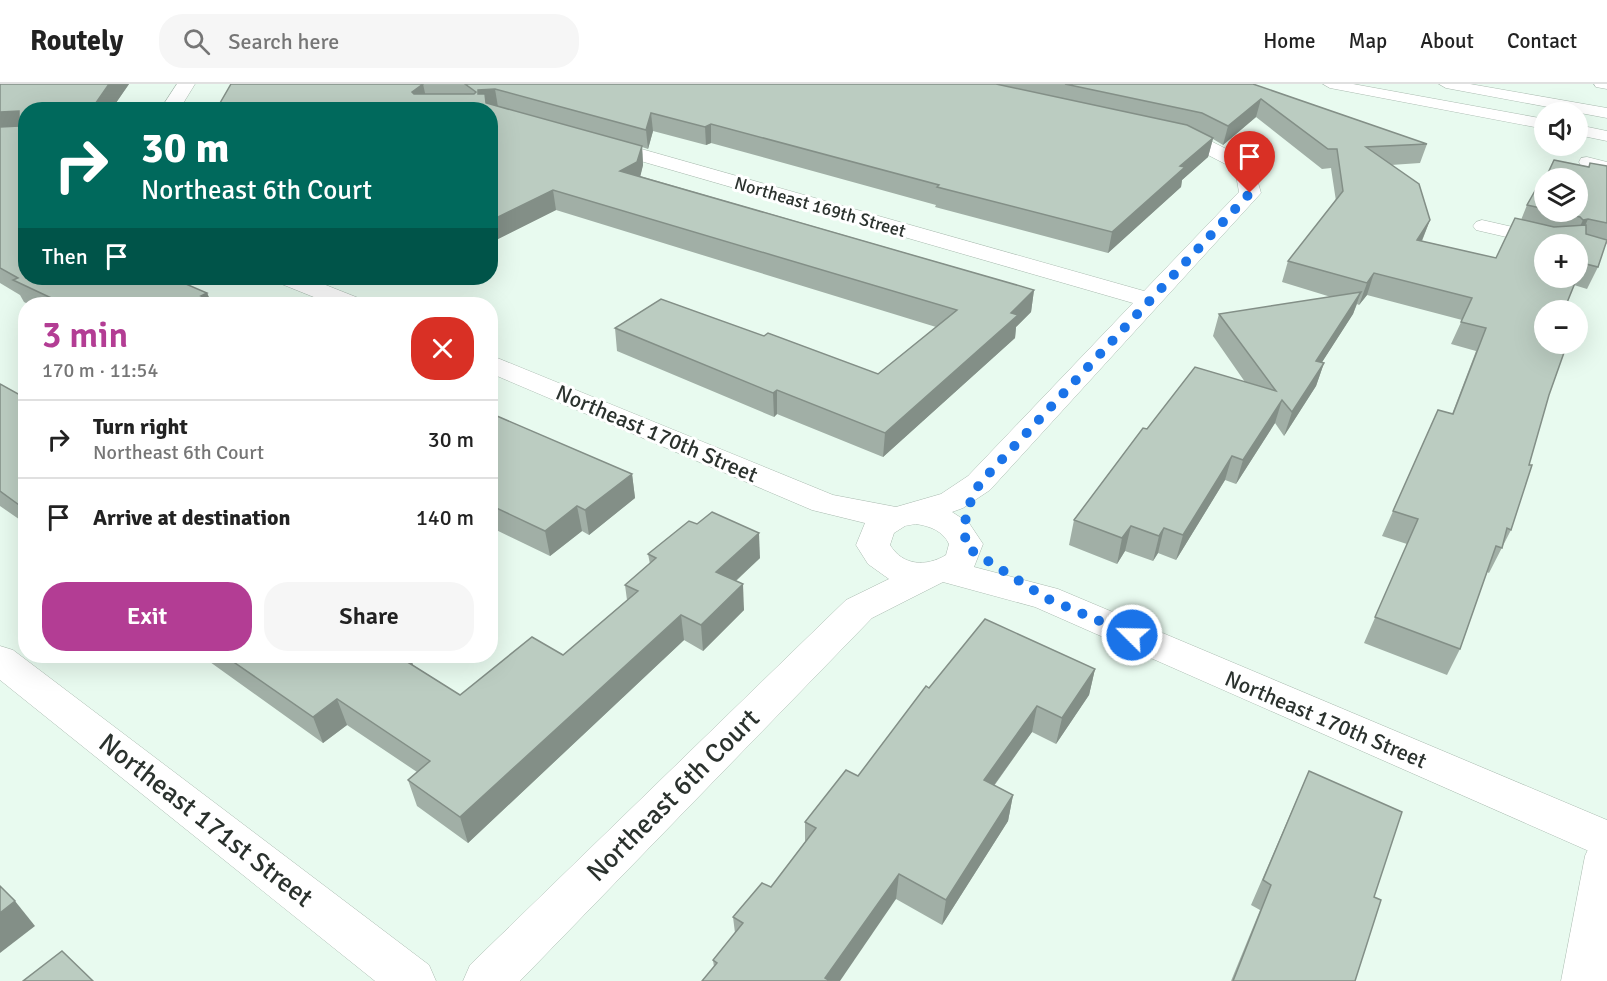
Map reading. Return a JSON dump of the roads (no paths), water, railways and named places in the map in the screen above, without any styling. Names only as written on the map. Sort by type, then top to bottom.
[{"type":"street","points":[[175,102],[186,84]]},
{"type":"street","points":[[980,483],[952,501],[879,526],[875,548],[885,564],[898,570],[935,573],[961,561],[967,507],[980,483],[1250,193],[1245,166],[1190,138],[1155,130]]},
{"type":"street","name":"Northeast 169th Street","points":[[573,136],[1148,300]]},
{"type":"street","points":[[305,285],[335,297]]},
{"type":"street","name":"Northeast 170th Street","points":[[498,366],[823,503],[870,514],[906,516]]},
{"type":"street","name":"Northeast 170th Street","points":[[823,503],[875,548]]},
{"type":"street","points":[[906,516],[945,521],[964,541]]},
{"type":"street","name":"Northeast 170th Street","points":[[964,541],[1046,598]]},
{"type":"street","name":"Northeast 6th Court","points":[[859,609],[871,582],[875,548]]},
{"type":"street","name":"Northeast 170th Street","points":[[935,573],[1046,598],[1607,840]]},
{"type":"street","name":"Northeast 6th Court","points":[[487,981],[859,609],[935,573]]},
{"type":"street","name":"Northeast 171st Street","points":[[0,660],[412,981]]},
{"type":"street","points":[[1585,981],[1607,856]]},
{"type":"lane","points":[[1330,84],[1534,122]]},
{"type":"lane","points":[[1446,84],[1545,102]]},
{"type":"lane","points":[[1602,84],[1607,85]]},
{"type":"lane","points":[[1575,102],[1580,92]]},
{"type":"lane","points":[[1588,110],[1607,113]]},
{"type":"lane","points":[[1588,132],[1607,136]]},
{"type":"lane","points":[[1587,162],[1607,166]]},
{"type":"lane","points":[[1482,226],[1534,238]]}]
